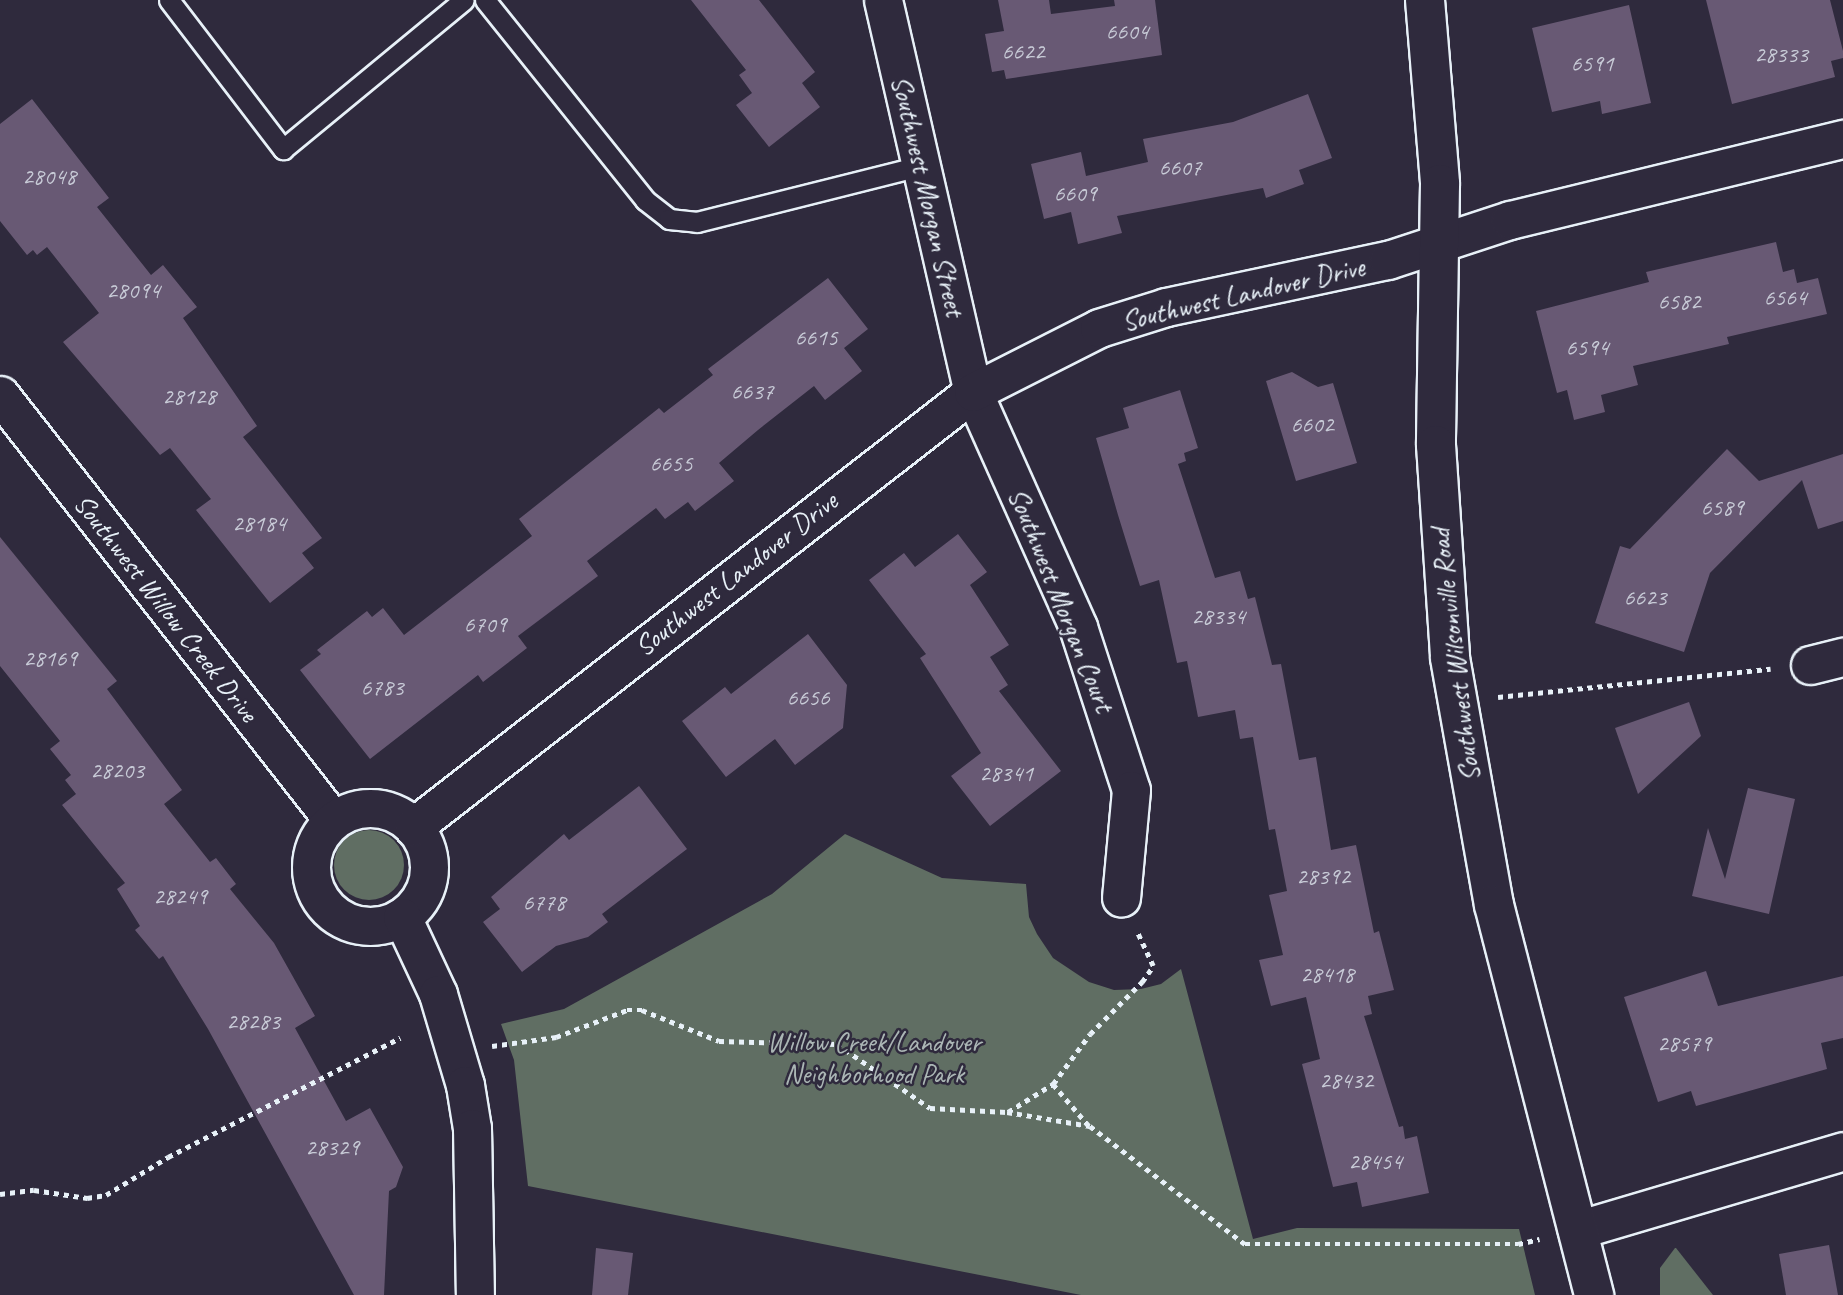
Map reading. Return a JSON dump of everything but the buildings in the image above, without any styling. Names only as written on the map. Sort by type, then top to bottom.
[{"type":"main road","name":"Southwest Wilsonville Road","points":[[1425,0],[1434,86],[1439,240],[1437,486],[1455,701],[1497,918],[1593,1292]]},
{"type":"street","name":"Southwest Morgan Street","points":[[883,0],[972,392]]},
{"type":"street","name":"Southwest Landover Drive","points":[[412,827],[972,392],[1099,328],[1166,307],[1388,260],[1439,240],[1843,139]]},
{"type":"street","name":"Southwest Morgan Court","points":[[972,392],[1078,627],[1131,790],[1121,898]]},
{"type":"street","name":"Southwest Willow Creek Drive","points":[[0,395],[334,820]]},
{"type":"street","points":[[370,808],[390,811],[412,827],[428,853],[429,871],[420,897],[402,917],[383,925],[354,924],[328,909],[316,893],[312,854],[334,820],[370,808]]},
{"type":"street","points":[[402,917],[438,994],[465,1086],[472,1128],[475,1295]]},
{"type":"street","points":[[1577,1230],[1843,1151]]},
{"type":"lane","points":[[169,0],[283,149],[464,0]]},
{"type":"lane","points":[[485,0],[645,201],[669,219],[697,222],[920,166]]},
{"type":"path","points":[[1455,701],[1827,661]]},
{"type":"path","points":[[1007,1112],[1053,1084],[1090,1034],[1153,967],[1121,898]]},
{"type":"path","points":[[487,1047],[556,1037],[627,1010],[642,1010],[719,1041],[837,1044],[930,1108],[1007,1112],[1090,1126]]},
{"type":"path","points":[[0,1194],[34,1190],[87,1198],[106,1195],[169,1157],[400,1038]]},
{"type":"path","points":[[1053,1084],[1090,1126],[1245,1244],[1518,1244],[1577,1230]]},
{"type":"green space","points":[[376,830],[389,836],[398,845],[402,851],[402,879],[394,890],[383,898],[362,900],[344,890],[336,879],[334,858],[344,840],[355,832]]},
{"type":"green space","name":"Willow Creek/Landover Neighborhood Park","points":[[845,834],[942,878],[1026,884],[1029,917],[1037,934],[1053,958],[1089,982],[1114,990],[1141,989],[1161,984],[1181,969],[1253,1239],[1297,1228],[1519,1229],[1535,1295],[1081,1295],[528,1186],[514,1060],[501,1024],[564,1009],[772,894]]},
{"type":"green space","points":[[1675,1248],[1713,1295],[1660,1295],[1660,1268]]}]
